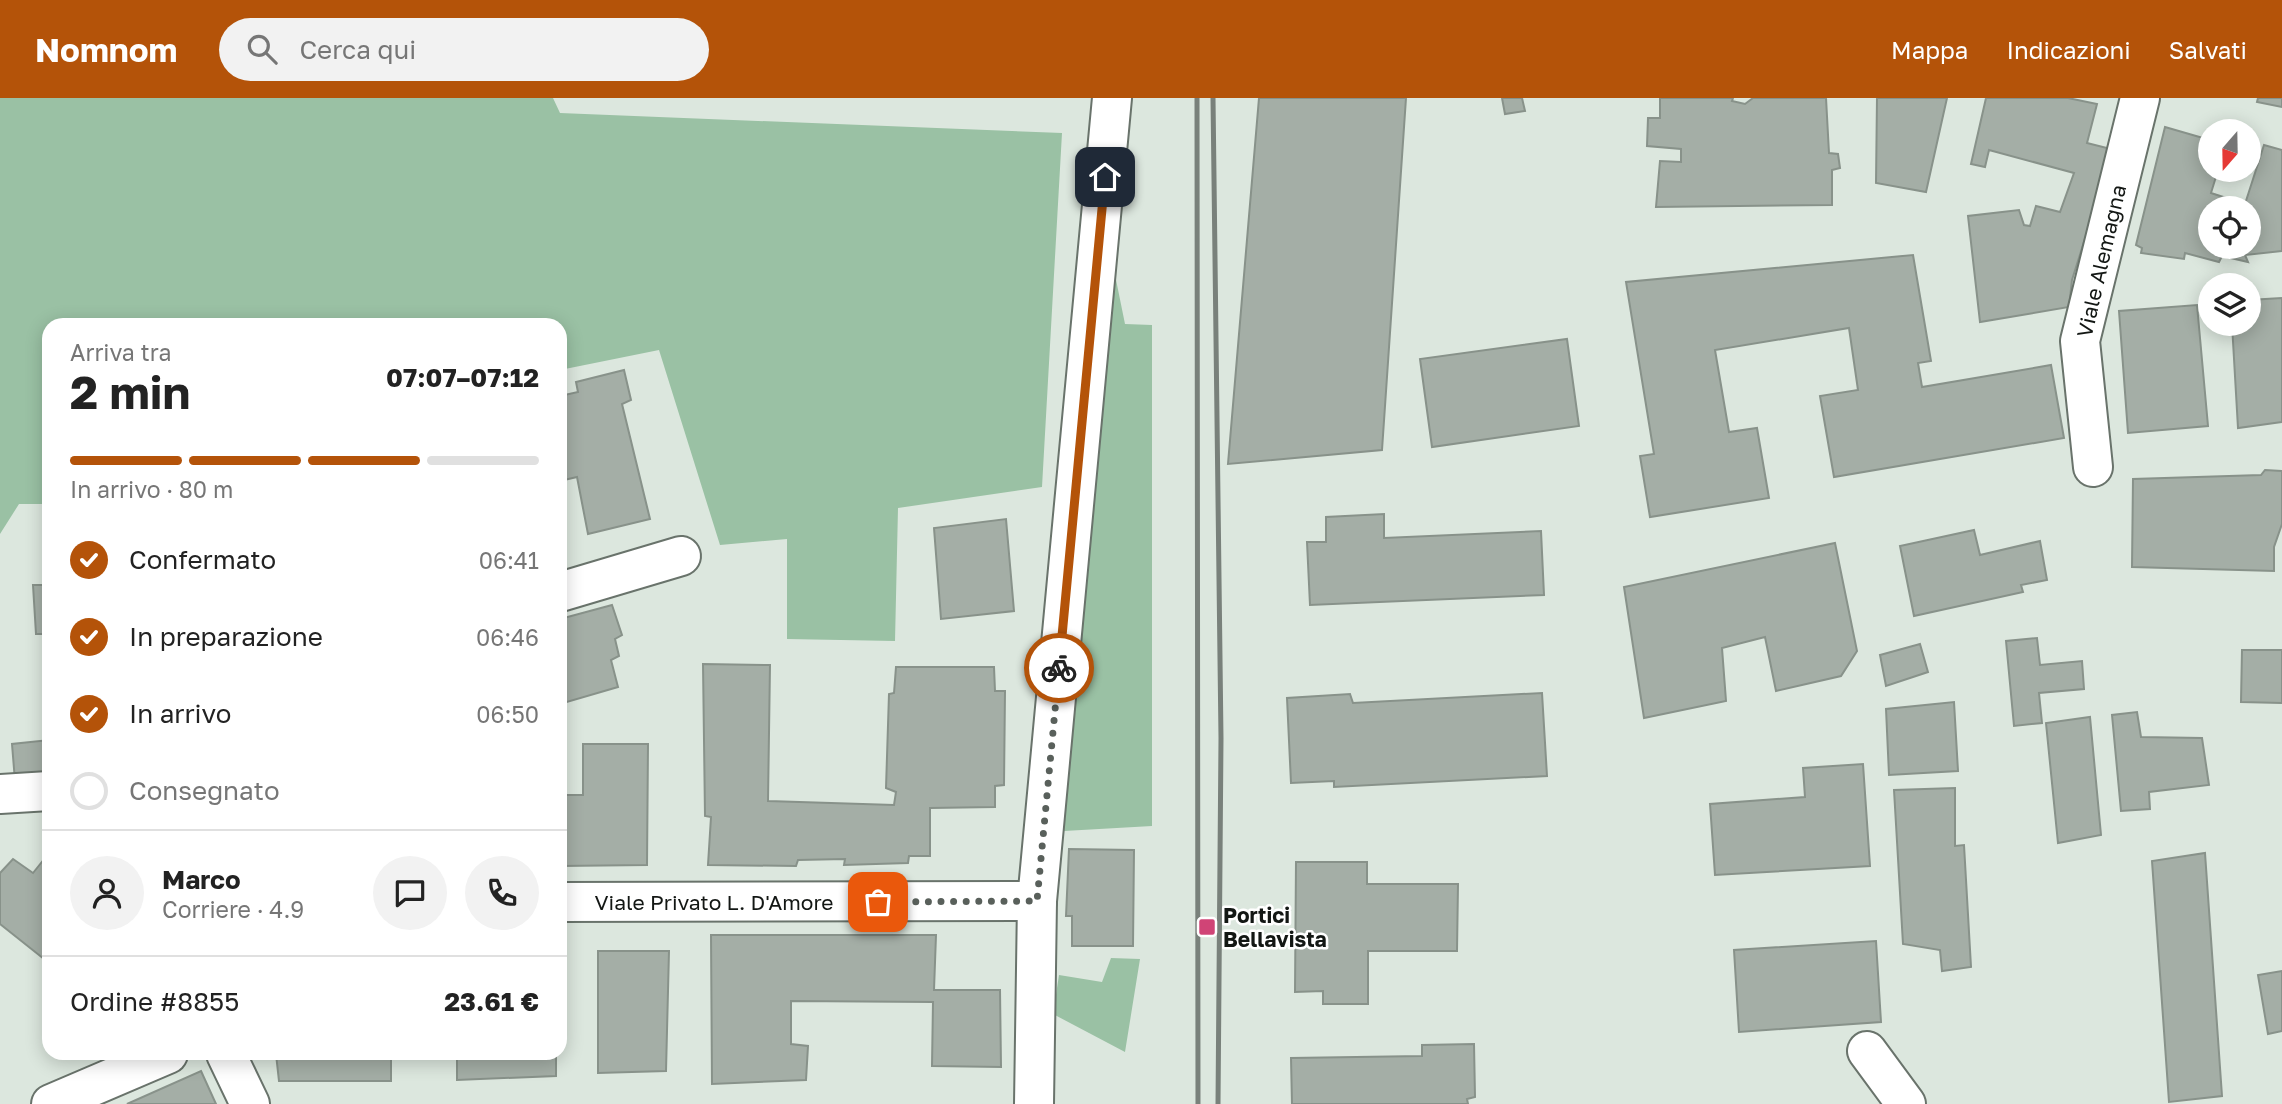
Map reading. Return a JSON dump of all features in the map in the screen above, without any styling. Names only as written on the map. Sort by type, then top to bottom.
[{"type":"street","points":[[1034,1104],[1037,901],[1112,98]]},
{"type":"street","name":"Viale Alemagna","points":[[2093,467],[2080,341],[2140,98]]},
{"type":"street","points":[[567,590],[681,556]]},
{"type":"street","points":[[0,794],[42,791]]},
{"type":"street","name":"Viale Privato L. D'Amore","points":[[567,902],[1037,901]]},
{"type":"street","points":[[1867,1051],[1906,1104]]},
{"type":"street","points":[[51,1104],[154,1060]]},
{"type":"street","points":[[229,1060],[250,1104]]},
{"type":"green space","points":[[0,98],[553,98],[560,113],[1062,133],[1042,487],[898,508],[895,641],[787,639],[787,539],[720,545],[659,350],[567,369],[567,318],[42,318],[42,504],[19,504],[0,534]]},
{"type":"green space","points":[[1113,265],[1125,324],[1152,325],[1152,826],[1064,831]]},
{"type":"green space","points":[[1111,958],[1140,959],[1125,1052],[1053,1014],[1059,975],[1102,982]]},
{"type":"building","points":[[1259,98],[1406,98],[1382,450],[1228,464]]},
{"type":"building","points":[[1502,98],[1522,98],[1525,111],[1505,114]]},
{"type":"building","points":[[1660,98],[1733,98],[1732,101],[1745,104],[1753,98],[1826,98],[1829,153],[1838,154],[1840,168],[1832,170],[1832,205],[1656,207],[1660,161],[1681,162],[1681,149],[1647,146],[1648,118],[1660,118]]},
{"type":"building","points":[[1877,98],[1947,98],[1926,192],[1876,183]]},
{"type":"building","points":[[1986,98],[2068,98],[2097,104],[2087,143],[2107,148],[2107,169],[2072,280],[2069,307],[1980,322],[1968,216],[2019,210],[2024,225],[2030,226],[2036,206],[2060,212],[2074,173],[1989,150],[1985,167],[1971,164]]},
{"type":"building","points":[[2258,98],[2282,98],[2282,107],[2257,102]]},
{"type":"building","points":[[2165,127],[2198,137],[2198,182],[2214,182],[2211,193],[2220,196],[2198,196],[2198,256],[2185,253],[2184,259],[2141,253],[2142,248],[2136,245]]},
{"type":"building","points":[[2264,145],[2282,150],[2282,251],[2261,253],[2261,196],[2248,196],[2252,182],[2261,182],[2261,154]]},
{"type":"building","points":[[1913,255],[1931,361],[1918,363],[1922,387],[2051,365],[2064,438],[1834,477],[1820,396],[1858,390],[1849,328],[1715,350],[1729,432],[1757,428],[1769,498],[1650,517],[1640,456],[1654,454],[1626,282]]},
{"type":"building","points":[[2282,298],[2282,422],[2238,428],[2233,336],[2261,336],[2261,299]]},
{"type":"building","points":[[2197,305],[2208,426],[2128,433],[2119,311]]},
{"type":"building","points":[[1567,339],[1579,426],[1432,447],[1420,359]]},
{"type":"building","points":[[624,370],[631,400],[622,404],[650,519],[588,534],[577,477],[567,479],[567,394],[578,392],[576,382]]},
{"type":"building","points":[[2265,470],[2282,471],[2282,524],[2274,547],[2274,571],[2132,567],[2133,479],[2261,475]]},
{"type":"building","points":[[1384,514],[1384,538],[1541,531],[1544,595],[1310,605],[1307,542],[1326,542],[1326,517]]},
{"type":"building","points":[[1006,519],[1014,611],[941,619],[934,528]]},
{"type":"building","points":[[1974,530],[1980,555],[2040,541],[2047,580],[2021,585],[2023,592],[1914,616],[1900,546]]},
{"type":"building","points":[[1835,543],[1857,651],[1841,676],[1776,691],[1765,637],[1722,648],[1726,701],[1644,718],[1624,587]]},
{"type":"building","points":[[33,585],[42,585],[42,634],[36,634]]},
{"type":"building","points":[[612,605],[622,635],[615,639],[619,656],[611,660],[618,687],[567,702],[567,617]]},
{"type":"building","points":[[2037,638],[2040,665],[2082,661],[2084,689],[2039,693],[2042,723],[2014,726],[2006,641]]},
{"type":"building","points":[[1920,644],[1928,672],[1886,686],[1880,655]]},
{"type":"building","points":[[2242,650],[2282,650],[2282,703],[2241,702]]},
{"type":"building","points":[[703,664],[770,665],[768,801],[894,805],[896,792],[886,788],[889,694],[894,693],[896,667],[994,667],[995,691],[1005,691],[1004,785],[995,786],[995,807],[930,808],[930,856],[909,856],[908,863],[844,865],[845,859],[798,860],[796,866],[708,865],[711,817],[705,816]]},
{"type":"building","points":[[1542,693],[1547,776],[1334,787],[1334,781],[1291,783],[1287,698],[1350,694],[1353,703]]},
{"type":"building","points":[[1954,702],[1958,771],[1889,775],[1886,709]]},
{"type":"building","points":[[2137,712],[2141,737],[2202,738],[2209,785],[2149,792],[2150,809],[2121,811],[2112,715]]},
{"type":"building","points":[[2090,717],[2101,835],[2058,843],[2046,723]]},
{"type":"building","points":[[42,741],[42,780],[15,781],[12,744]]},
{"type":"building","points":[[583,744],[648,744],[647,865],[567,866],[567,795],[583,795]]},
{"type":"building","points":[[1863,764],[1870,866],[1715,875],[1710,804],[1805,797],[1803,768]]},
{"type":"building","points":[[1955,788],[1955,846],[1964,845],[1971,967],[1942,971],[1940,950],[1903,944],[1894,790]]},
{"type":"building","points":[[1069,849],[1134,850],[1133,946],[1072,946],[1072,916],[1066,916]]},
{"type":"building","points":[[2205,853],[2222,1096],[2169,1102],[2152,861]]},
{"type":"building","points":[[13,859],[33,873],[42,862],[42,957],[0,924],[0,873]]},
{"type":"building","points":[[1296,862],[1367,862],[1367,884],[1458,884],[1457,951],[1368,951],[1368,1004],[1323,1004],[1323,991],[1295,992]]},
{"type":"building","points":[[711,935],[936,935],[934,990],[1000,990],[1001,1067],[932,1066],[933,1002],[791,1001],[791,1044],[808,1046],[806,1080],[712,1084]]},
{"type":"building","points":[[1876,941],[1881,1022],[1739,1032],[1734,950]]},
{"type":"building","points":[[598,951],[669,951],[666,1071],[598,1073]]},
{"type":"building","points":[[2282,971],[2282,1031],[2268,1034],[2258,975]]},
{"type":"building","points":[[1474,1044],[1475,1097],[1467,1099],[1468,1104],[1292,1104],[1291,1058],[1422,1056],[1422,1045]]},
{"type":"building","points":[[277,1060],[391,1060],[391,1081],[279,1081]]},
{"type":"building","points":[[457,1060],[556,1060],[556,1076],[457,1080]]},
{"type":"building","points":[[201,1071],[216,1104],[127,1104]]},
{"type":"railway","points":[[1197,98],[1198,1104]]},
{"type":"railway","points":[[1213,98],[1221,738],[1218,1104]]},
{"type":"way so far","points":[[878,902],[1037,901],[1059,668]]},
{"type":"place","name":"Portici Bellavista","points":[[1207,927]]},
{"type":"route","points":[[1059,668],[1105,177]]}]
